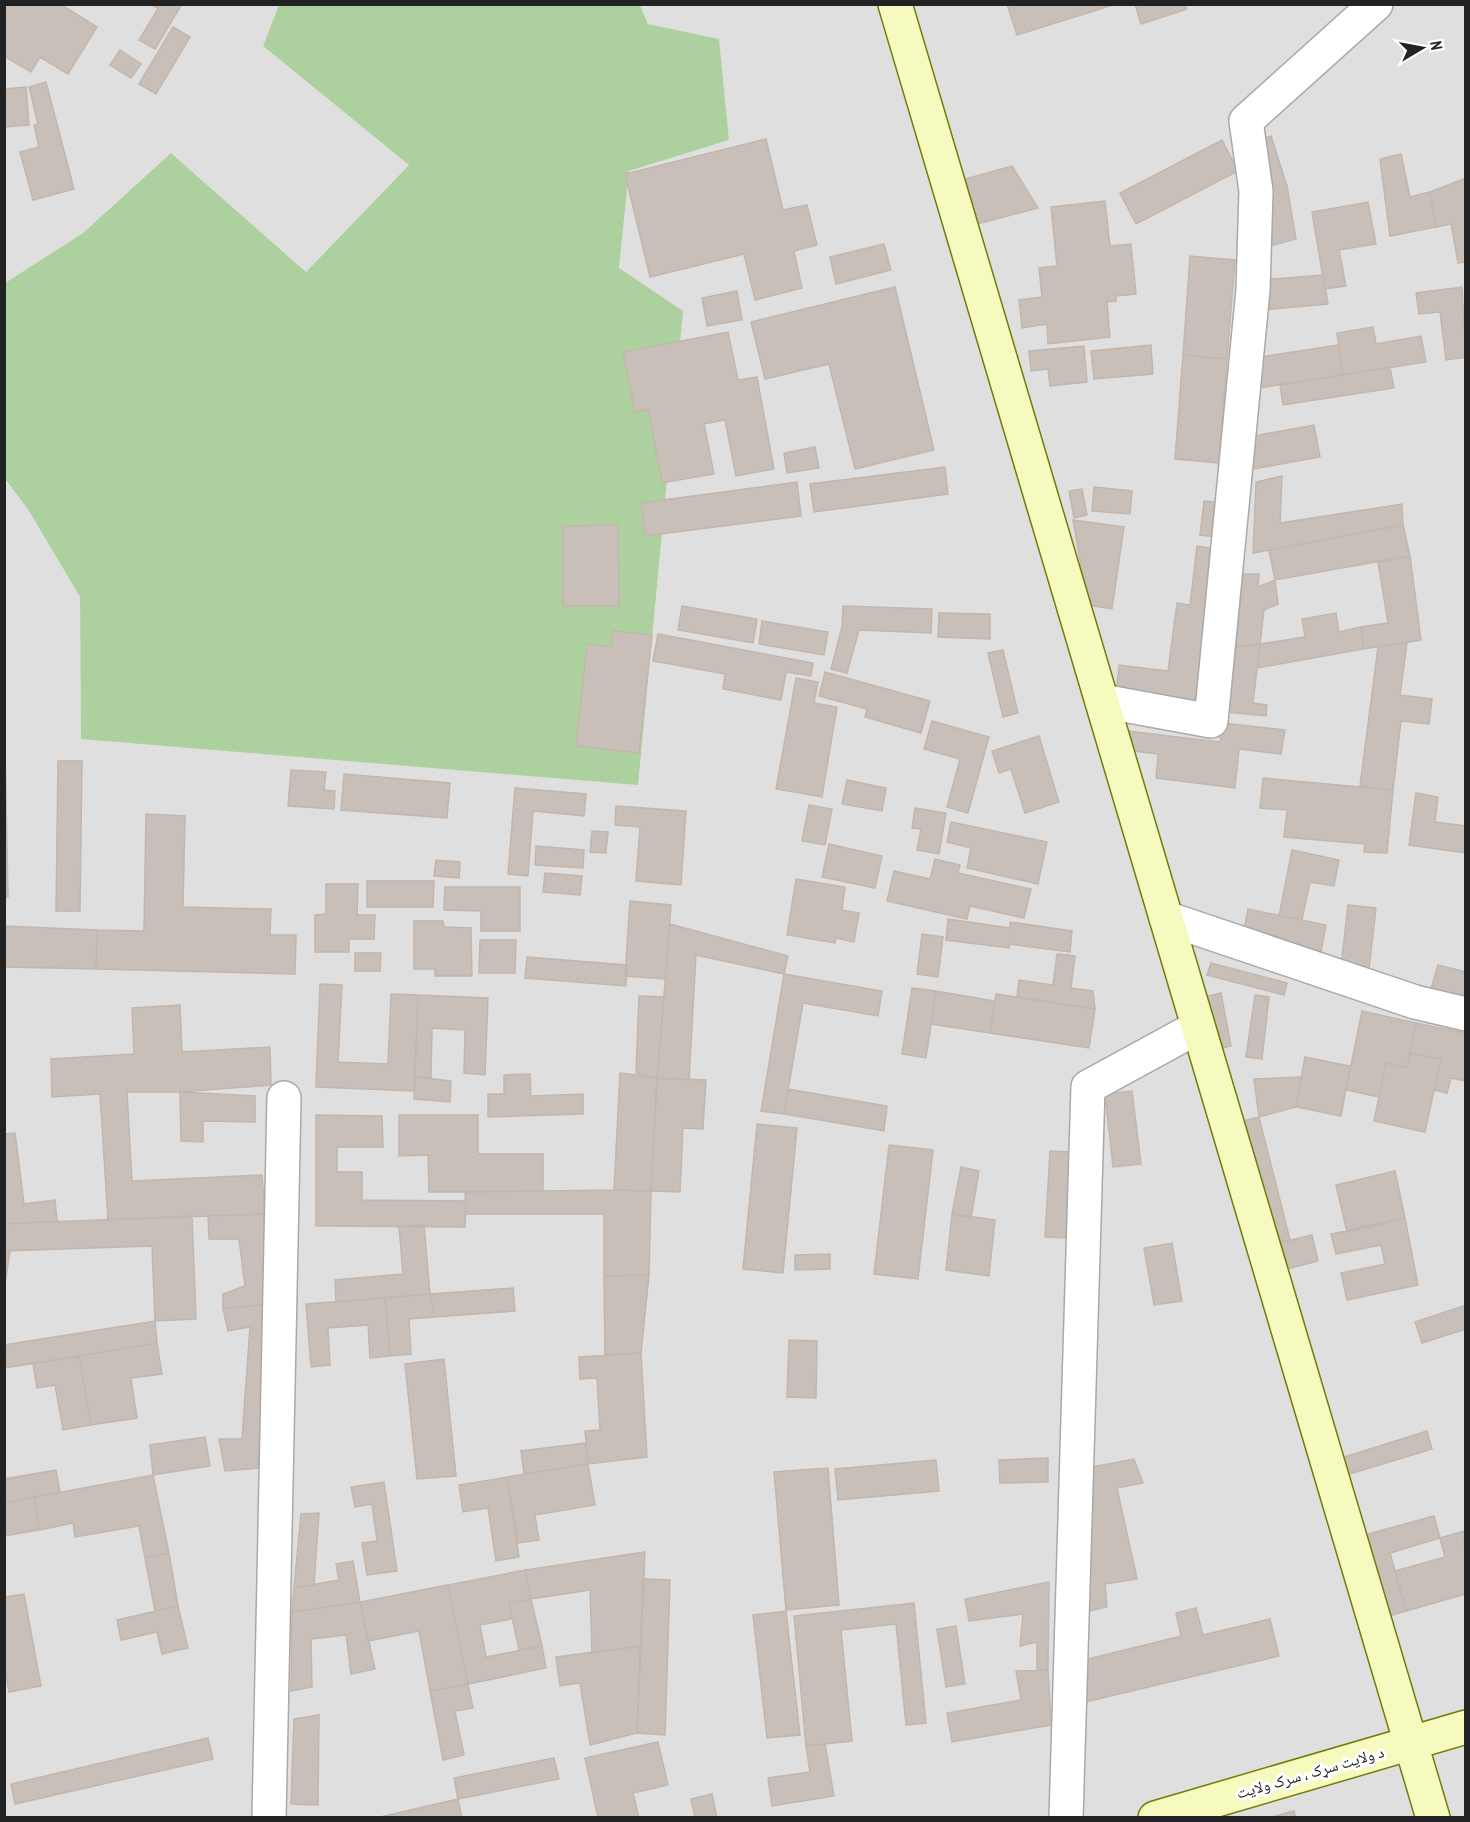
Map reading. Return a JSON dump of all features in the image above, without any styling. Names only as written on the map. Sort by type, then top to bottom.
[{"type":"street","points":[[895,4],[1433,1818]]},
{"type":"street","points":[[1102,701],[1211,721],[1253,290],[1256,191],[1246,121],[1376,4]]},
{"type":"street","points":[[1166,918],[1415,1002],[1466,1014]]},
{"type":"street","points":[[1066,1818],[1088,1087],[1198,1027]]},
{"type":"street","points":[[269,1818],[284,1098]]},
{"type":"street","name":"د ولایت سړک ، سرک ولایت","points":[[1155,1818],[1466,1727]]},
{"type":"shaded area","points":[[5,5],[279,5],[263,46],[409,165],[306,272],[171,153],[83,233],[5,283]]},
{"type":"shaded area","points":[[640,5],[1465,5],[1465,1817],[5,1817],[4,479],[29,511],[80,597],[81,739],[619,268],[629,171],[729,140],[719,40],[648,24]]},
{"type":"green space","points":[[279,5],[640,5],[648,24],[719,39],[729,140],[629,171],[619,268],[683,311],[638,785],[81,739],[80,597],[29,511],[5,479],[5,283],[83,233],[171,153],[306,272],[409,165],[263,46]]},
{"type":"building","points":[[4,4],[60,4],[97,27],[68,74],[40,57],[31,72],[4,56]]},
{"type":"building","points":[[151,4],[182,4],[155,49],[139,40],[158,9]]},
{"type":"building","points":[[1007,4],[1116,4],[1017,35]]},
{"type":"building","points":[[1135,4],[1185,4],[1187,9],[1141,24]]},
{"type":"building","points":[[173,27],[190,37],[156,94],[139,84]]},
{"type":"building","points":[[120,50],[141,64],[131,78],[110,65]]},
{"type":"building","points":[[46,82],[74,189],[33,200],[20,152],[39,147],[34,125],[38,124],[29,87]]},
{"type":"building","points":[[26,87],[29,125],[4,127],[4,89]]},
{"type":"building","points":[[1271,136],[1287,186],[1296,239],[1270,246],[1273,205],[1260,140]]},
{"type":"building","points":[[766,139],[783,210],[807,205],[817,245],[794,251],[802,288],[755,300],[744,254],[650,277],[625,174]]},
{"type":"building","points":[[1222,140],[1238,171],[1136,224],[1120,193]]},
{"type":"building","points":[[1401,154],[1410,197],[1430,192],[1436,227],[1390,236],[1380,159]]},
{"type":"building","points":[[1012,166],[1038,208],[977,224],[965,179]]},
{"type":"building","points":[[1466,178],[1466,262],[1458,263],[1451,224],[1436,227],[1430,192]]},
{"type":"building","points":[[1105,201],[1110,246],[1131,244],[1136,294],[1116,296],[1116,301],[1107,302],[1110,337],[1048,344],[1047,324],[1022,328],[1019,300],[1042,297],[1039,268],[1057,266],[1051,207]]},
{"type":"building","points":[[1368,202],[1376,244],[1339,250],[1346,286],[1325,289],[1312,212]]},
{"type":"building","points":[[884,244],[891,270],[836,284],[830,257]]},
{"type":"building","points":[[1190,256],[1235,260],[1227,359],[1183,355]]},
{"type":"building","points":[[1323,275],[1328,304],[1262,310],[1260,280]]},
{"type":"building","points":[[895,287],[934,450],[855,469],[829,364],[765,379],[751,322]]},
{"type":"building","points":[[1462,287],[1466,357],[1446,360],[1440,312],[1419,314],[1416,293]]},
{"type":"building","points":[[737,291],[742,320],[707,326],[702,298]]},
{"type":"building","points":[[1373,327],[1376,344],[1421,336],[1426,362],[1343,375],[1337,333]]},
{"type":"building","points":[[728,332],[738,380],[757,377],[774,469],[736,476],[725,420],[704,424],[714,474],[662,483],[648,409],[635,412],[623,352]]},
{"type":"building","points":[[1151,345],[1153,374],[1094,379],[1091,351]]},
{"type":"building","points":[[1338,345],[1343,375],[1259,388],[1254,358]]},
{"type":"building","points":[[1084,346],[1087,382],[1050,386],[1048,369],[1031,371],[1029,351]]},
{"type":"building","points":[[1183,355],[1227,359],[1219,463],[1175,459]]},
{"type":"building","points":[[1390,367],[1394,388],[1283,405],[1280,385]]},
{"type":"building","points":[[1314,425],[1320,457],[1254,469],[1248,437]]},
{"type":"building","points":[[815,447],[819,468],[787,473],[784,453]]},
{"type":"building","points":[[945,467],[948,494],[814,512],[810,484]]},
{"type":"building","points":[[1282,476],[1280,523],[1402,504],[1403,525],[1253,553],[1256,482]]},
{"type":"building","points":[[797,482],[801,516],[645,536],[641,503]]},
{"type":"building","points":[[1094,487],[1132,491],[1130,514],[1092,511]]},
{"type":"building","points":[[1082,489],[1087,515],[1074,518],[1069,491]]},
{"type":"building","points":[[1204,501],[1223,503],[1218,537],[1200,535]]},
{"type":"building","points":[[1073,520],[1124,527],[1112,609],[1088,605]]},
{"type":"building","points":[[618,525],[619,606],[563,606],[563,526]]},
{"type":"building","points":[[1403,525],[1410,556],[1275,580],[1269,550]]},
{"type":"building","points":[[1197,546],[1216,549],[1198,705],[1116,695],[1119,665],[1168,671],[1177,603],[1190,605]]},
{"type":"building","points":[[1410,556],[1421,640],[1364,649],[1361,627],[1388,623],[1378,562]]},
{"type":"building","points":[[1243,574],[1259,574],[1258,587],[1275,580],[1278,604],[1264,610],[1260,644],[1235,647]]},
{"type":"building","points":[[682,606],[757,619],[753,643],[678,630]]},
{"type":"building","points":[[843,606],[932,609],[931,633],[859,630],[847,673],[831,669],[842,627]]},
{"type":"building","points":[[939,613],[990,614],[990,639],[938,637]]},
{"type":"building","points":[[1336,613],[1339,632],[1361,627],[1364,649],[1257,668],[1260,644],[1305,637],[1302,619]]},
{"type":"building","points":[[762,621],[828,632],[824,655],[759,644]]},
{"type":"building","points":[[613,631],[652,635],[639,753],[576,746],[587,644],[611,647]]},
{"type":"building","points":[[658,634],[813,663],[811,676],[786,672],[781,700],[723,689],[725,674],[653,661]]},
{"type":"building","points":[[1407,643],[1400,695],[1432,699],[1429,724],[1401,721],[1393,790],[1360,786],[1378,647]]},
{"type":"building","points":[[1260,644],[1253,703],[1267,705],[1266,716],[1226,712],[1235,647]]},
{"type":"building","points":[[1003,650],[1018,713],[1003,717],[988,653]]},
{"type":"building","points":[[825,672],[930,701],[921,733],[865,717],[867,709],[819,696]]},
{"type":"building","points":[[796,678],[818,682],[814,703],[837,707],[822,797],[776,789]]},
{"type":"building","points":[[932,721],[989,737],[968,813],[947,807],[960,759],[924,749]]},
{"type":"building","points":[[1222,723],[1285,730],[1281,754],[1239,749],[1235,788],[1156,778],[1158,754],[1126,750],[1128,731],[1220,742]]},
{"type":"building","points":[[1039,736],[1059,802],[1025,813],[1011,769],[999,773],[992,751]]},
{"type":"building","points":[[4,750],[8,897],[4,898]]},
{"type":"building","points":[[58,761],[82,761],[80,911],[56,911]]},
{"type":"building","points":[[291,770],[326,772],[324,790],[335,791],[334,809],[288,806]]},
{"type":"building","points":[[344,774],[450,783],[447,818],[341,810]]},
{"type":"building","points":[[1263,778],[1393,790],[1387,853],[1364,852],[1365,844],[1284,837],[1287,810],[1260,808]]},
{"type":"building","points":[[847,780],[886,788],[882,811],[842,804]]},
{"type":"building","points":[[515,788],[586,794],[584,816],[533,811],[528,876],[508,874]]},
{"type":"building","points":[[1416,793],[1438,797],[1435,822],[1466,826],[1466,853],[1409,845]]},
{"type":"building","points":[[809,805],[832,809],[825,845],[802,841]]},
{"type":"building","points":[[616,806],[686,811],[681,885],[636,881],[640,827],[615,825]]},
{"type":"building","points":[[915,808],[946,813],[939,854],[917,850],[921,829],[912,828]]},
{"type":"building","points":[[146,814],[185,816],[183,907],[271,909],[270,935],[296,935],[295,974],[96,969],[97,930],[144,931]]},
{"type":"building","points":[[951,822],[1047,842],[1038,884],[967,868],[971,848],[947,842]]},
{"type":"building","points":[[592,831],[608,832],[606,853],[590,852]]},
{"type":"building","points":[[829,844],[882,856],[875,888],[822,877]]},
{"type":"building","points":[[536,846],[584,850],[583,868],[535,865]]},
{"type":"building","points":[[1292,850],[1339,860],[1334,886],[1310,882],[1302,920],[1279,916]]},
{"type":"building","points":[[935,859],[960,865],[958,873],[1031,889],[1024,918],[970,906],[967,919],[887,901],[894,871],[930,879]]},
{"type":"building","points":[[436,860],[460,862],[459,878],[434,876]]},
{"type":"building","points":[[545,873],[582,876],[580,895],[543,892]]},
{"type":"building","points":[[796,879],[845,887],[842,910],[859,913],[854,942],[836,938],[835,943],[787,935]]},
{"type":"building","points":[[367,881],[434,881],[433,907],[367,907]]},
{"type":"building","points":[[326,884],[358,884],[357,915],[375,915],[374,939],[349,939],[349,952],[315,952],[315,915],[326,914]]},
{"type":"building","points":[[445,887],[520,887],[520,931],[481,931],[481,911],[444,910]]},
{"type":"building","points":[[630,901],[671,905],[665,979],[625,976]]},
{"type":"building","points":[[1348,905],[1376,908],[1369,969],[1341,966]]},
{"type":"building","points":[[1248,909],[1326,925],[1321,951],[1243,935]]},
{"type":"building","points":[[948,919],[1010,928],[1010,922],[1072,931],[1070,952],[1009,944],[1009,948],[946,940]]},
{"type":"building","points":[[414,921],[443,921],[444,927],[471,928],[472,976],[435,976],[435,969],[414,969]]},
{"type":"building","points":[[670,924],[788,956],[784,974],[696,955],[689,1080],[657,1078]]},
{"type":"building","points":[[4,926],[97,930],[96,969],[4,967]]},
{"type":"building","points":[[922,934],[943,937],[938,977],[917,974]]},
{"type":"building","points":[[480,940],[516,940],[515,973],[479,973]]},
{"type":"building","points":[[355,953],[381,953],[380,971],[355,971]]},
{"type":"building","points":[[1057,954],[1075,956],[1071,988],[1093,991],[1095,1009],[1017,997],[1019,980],[1053,985]]},
{"type":"building","points":[[527,957],[627,965],[626,986],[525,978]]},
{"type":"building","points":[[1211,963],[1287,983],[1284,995],[1207,975]]},
{"type":"building","points":[[1438,965],[1466,972],[1466,997],[1431,989]]},
{"type":"building","points":[[784,974],[882,991],[878,1016],[803,1003],[784,1114],[761,1111]]},
{"type":"building","points":[[320,984],[342,985],[338,1062],[388,1064],[391,994],[418,995],[414,1091],[316,1087]]},
{"type":"building","points":[[912,988],[936,991],[926,1058],[902,1054]]},
{"type":"building","points":[[936,991],[995,1001],[990,1033],[931,1024]]},
{"type":"building","points":[[1221,993],[1231,1046],[1214,1050],[1204,997]]},
{"type":"building","points":[[996,994],[1095,1009],[1089,1048],[990,1033]]},
{"type":"building","points":[[418,995],[488,998],[485,1075],[464,1073],[465,1030],[432,1028],[431,1078],[415,1077]]},
{"type":"building","points":[[1255,995],[1269,997],[1262,1059],[1246,1057]]},
{"type":"building","points":[[639,996],[664,997],[657,1078],[636,1073]]},
{"type":"building","points":[[180,1005],[182,1052],[270,1047],[271,1085],[180,1092],[127,1092],[132,1181],[262,1175],[265,1214],[108,1220],[100,1094],[52,1097],[51,1059],[134,1054],[132,1008]]},
{"type":"building","points":[[1362,1011],[1416,1023],[1407,1068],[1386,1063],[1379,1097],[1346,1090]]},
{"type":"building","points":[[1416,1023],[1466,1033],[1466,1081],[1451,1078],[1447,1093],[1434,1090],[1441,1059],[1410,1053]]},
{"type":"building","points":[[1410,1053],[1441,1059],[1425,1132],[1374,1121],[1386,1063],[1407,1068]]},
{"type":"building","points":[[1305,1057],[1350,1066],[1341,1116],[1296,1107]]},
{"type":"building","points":[[620,1073],[657,1078],[651,1191],[614,1190]]},
{"type":"building","points":[[530,1074],[531,1096],[583,1094],[583,1114],[488,1117],[488,1094],[504,1094],[504,1075]]},
{"type":"building","points":[[415,1077],[451,1081],[450,1102],[414,1099]]},
{"type":"building","points":[[1302,1077],[1296,1107],[1259,1117],[1254,1079]]},
{"type":"building","points":[[657,1078],[706,1080],[703,1129],[683,1128],[680,1192],[651,1191]]},
{"type":"building","points":[[788,1089],[887,1106],[884,1131],[784,1114]]},
{"type":"building","points":[[1132,1091],[1141,1164],[1113,1167],[1105,1094]]},
{"type":"building","points":[[180,1092],[255,1096],[255,1122],[203,1121],[203,1142],[181,1141]]},
{"type":"building","points":[[316,1115],[382,1116],[383,1147],[337,1147],[337,1172],[362,1172],[362,1200],[466,1201],[465,1227],[316,1226]]},
{"type":"building","points":[[399,1115],[478,1115],[478,1154],[543,1154],[543,1191],[429,1192],[428,1155],[399,1156]]},
{"type":"building","points":[[1259,1117],[1290,1240],[1266,1246],[1235,1123]]},
{"type":"building","points":[[757,1124],[797,1128],[783,1273],[743,1269]]},
{"type":"building","points":[[15,1133],[24,1204],[55,1200],[57,1221],[4,1224],[4,1134]]},
{"type":"building","points":[[889,1145],[933,1150],[918,1279],[874,1274]]},
{"type":"building","points":[[1050,1151],[1070,1152],[1066,1238],[1045,1237]]},
{"type":"building","points":[[961,1167],[979,1171],[971,1218],[952,1214]]},
{"type":"building","points":[[1395,1171],[1405,1218],[1347,1232],[1336,1185]]},
{"type":"building","points":[[651,1191],[649,1275],[604,1276],[604,1214],[466,1214],[465,1192]]},
{"type":"building","points":[[265,1214],[266,1304],[223,1309],[223,1294],[245,1286],[239,1239],[209,1239],[208,1216]]},
{"type":"building","points":[[952,1214],[995,1220],[989,1276],[946,1270]]},
{"type":"building","points":[[192,1216],[196,1319],[155,1321],[152,1246],[4,1251],[4,1224]]},
{"type":"building","points":[[1405,1218],[1418,1285],[1347,1300],[1341,1273],[1385,1264],[1381,1245],[1336,1254],[1331,1234]]},
{"type":"building","points":[[424,1225],[430,1294],[336,1302],[335,1280],[403,1274],[399,1227]]},
{"type":"building","points":[[1312,1235],[1318,1261],[1272,1273],[1266,1246]]},
{"type":"building","points":[[1172,1243],[1182,1301],[1154,1305],[1144,1248]]},
{"type":"building","points":[[4,1251],[10,1251],[4,1291]]},
{"type":"building","points":[[830,1254],[830,1269],[795,1270],[795,1255]]},
{"type":"building","points":[[649,1275],[641,1353],[605,1355],[604,1276]]},
{"type":"building","points":[[513,1288],[515,1311],[435,1317],[430,1294]]},
{"type":"building","points":[[430,1294],[435,1317],[409,1319],[411,1354],[390,1356],[385,1298]]},
{"type":"building","points":[[385,1298],[390,1356],[370,1358],[368,1325],[328,1328],[330,1365],[311,1367],[306,1304]]},
{"type":"building","points":[[266,1304],[258,1468],[225,1471],[219,1439],[242,1439],[250,1327],[228,1331],[223,1309]]},
{"type":"building","points":[[1466,1305],[1466,1329],[1422,1343],[1415,1322]]},
{"type":"building","points":[[155,1321],[157,1343],[4,1368],[4,1345]]},
{"type":"building","points":[[789,1340],[817,1341],[816,1398],[787,1397]]},
{"type":"building","points":[[157,1343],[162,1374],[131,1378],[137,1418],[91,1425],[79,1356]]},
{"type":"building","points":[[641,1353],[647,1457],[588,1464],[585,1431],[600,1430],[597,1378],[580,1379],[579,1357]]},
{"type":"building","points":[[79,1356],[91,1425],[63,1430],[55,1385],[37,1388],[33,1364]]},
{"type":"building","points":[[444,1359],[456,1476],[417,1479],[405,1364]]},
{"type":"building","points":[[1427,1431],[1432,1449],[1343,1476],[1338,1459]]},
{"type":"building","points":[[205,1437],[210,1466],[153,1475],[150,1445]]},
{"type":"building","points":[[585,1443],[588,1464],[524,1474],[521,1451]]},
{"type":"building","points":[[1048,1458],[1048,1482],[1000,1483],[999,1460]]},
{"type":"building","points":[[1134,1459],[1143,1483],[1117,1488],[1137,1579],[1105,1584],[1107,1607],[1088,1611],[1086,1468]]},
{"type":"building","points":[[936,1460],[939,1491],[838,1500],[835,1469]]},
{"type":"building","points":[[588,1464],[595,1505],[535,1515],[539,1540],[518,1543],[507,1477]]},
{"type":"building","points":[[828,1468],[839,1605],[786,1610],[774,1472]]},
{"type":"building","points":[[56,1470],[60,1492],[4,1503],[4,1479]]},
{"type":"building","points":[[153,1475],[169,1553],[145,1558],[139,1526],[75,1537],[73,1523],[39,1530],[34,1497]]},
{"type":"building","points":[[507,1477],[519,1557],[496,1561],[488,1508],[463,1512],[459,1485]]},
{"type":"building","points":[[384,1482],[397,1571],[367,1575],[362,1543],[377,1541],[372,1504],[355,1507],[351,1487]]},
{"type":"building","points":[[34,1497],[39,1530],[4,1536],[4,1503]]},
{"type":"building","points":[[319,1513],[314,1585],[294,1588],[301,1514]]},
{"type":"building","points":[[1434,1516],[1440,1538],[1390,1553],[1406,1611],[1379,1619],[1357,1537]]},
{"type":"building","points":[[1464,1531],[1466,1594],[1406,1611],[1395,1571],[1445,1557],[1440,1538]]},
{"type":"building","points":[[645,1552],[641,1646],[592,1653],[590,1590],[531,1599],[525,1570]]},
{"type":"building","points":[[169,1553],[178,1606],[155,1611],[145,1558]]},
{"type":"building","points":[[353,1561],[360,1602],[292,1612],[294,1588],[339,1580],[336,1564]]},
{"type":"building","points":[[525,1570],[531,1599],[509,1603],[512,1619],[480,1625],[486,1657],[542,1646],[546,1668],[468,1684],[448,1585]]},
{"type":"building","points":[[643,1579],[670,1580],[665,1735],[637,1733]]},
{"type":"building","points":[[1049,1582],[1048,1670],[1037,1670],[1037,1642],[1020,1646],[1023,1614],[969,1621],[965,1599]]},
{"type":"building","points":[[448,1585],[468,1684],[430,1691],[419,1631],[368,1641],[360,1602]]},
{"type":"building","points":[[24,1594],[41,1686],[9,1692],[4,1664],[4,1597]]},
{"type":"building","points":[[531,1599],[542,1646],[519,1650],[509,1603]]},
{"type":"building","points":[[360,1602],[375,1669],[351,1674],[346,1635],[311,1639],[312,1687],[291,1691],[292,1612]]},
{"type":"building","points":[[914,1603],[926,1723],[906,1725],[896,1624],[841,1630],[852,1741],[806,1746],[794,1616]]},
{"type":"building","points":[[178,1606],[188,1648],[162,1654],[157,1632],[121,1640],[117,1620]]},
{"type":"building","points":[[1196,1608],[1203,1635],[1270,1619],[1279,1656],[1081,1703],[1080,1661],[1181,1636],[1176,1613]]},
{"type":"building","points":[[786,1611],[800,1735],[767,1738],[753,1615]]},
{"type":"building","points":[[956,1626],[965,1684],[946,1687],[937,1629]]},
{"type":"building","points":[[641,1646],[637,1733],[590,1745],[580,1683],[560,1686],[556,1657]]},
{"type":"building","points":[[1048,1670],[1051,1725],[952,1742],[947,1713],[1021,1700],[1016,1671]]},
{"type":"building","points":[[468,1684],[473,1708],[455,1711],[464,1755],[443,1760],[430,1691]]},
{"type":"building","points":[[319,1715],[318,1805],[291,1804],[294,1719]]},
{"type":"building","points":[[208,1738],[213,1759],[15,1804],[11,1784]]},
{"type":"building","points":[[658,1742],[668,1785],[633,1793],[639,1818],[598,1818],[585,1758]]},
{"type":"building","points":[[825,1744],[834,1796],[772,1806],[768,1778],[810,1772],[806,1746]]},
{"type":"building","points":[[554,1758],[559,1779],[458,1799],[454,1778]]},
{"type":"building","points":[[712,1794],[717,1818],[695,1818],[691,1799]]},
{"type":"building","points":[[458,1799],[462,1818],[376,1818]]},
{"type":"building","points":[[1294,1811],[1296,1818],[1268,1818]]}]
